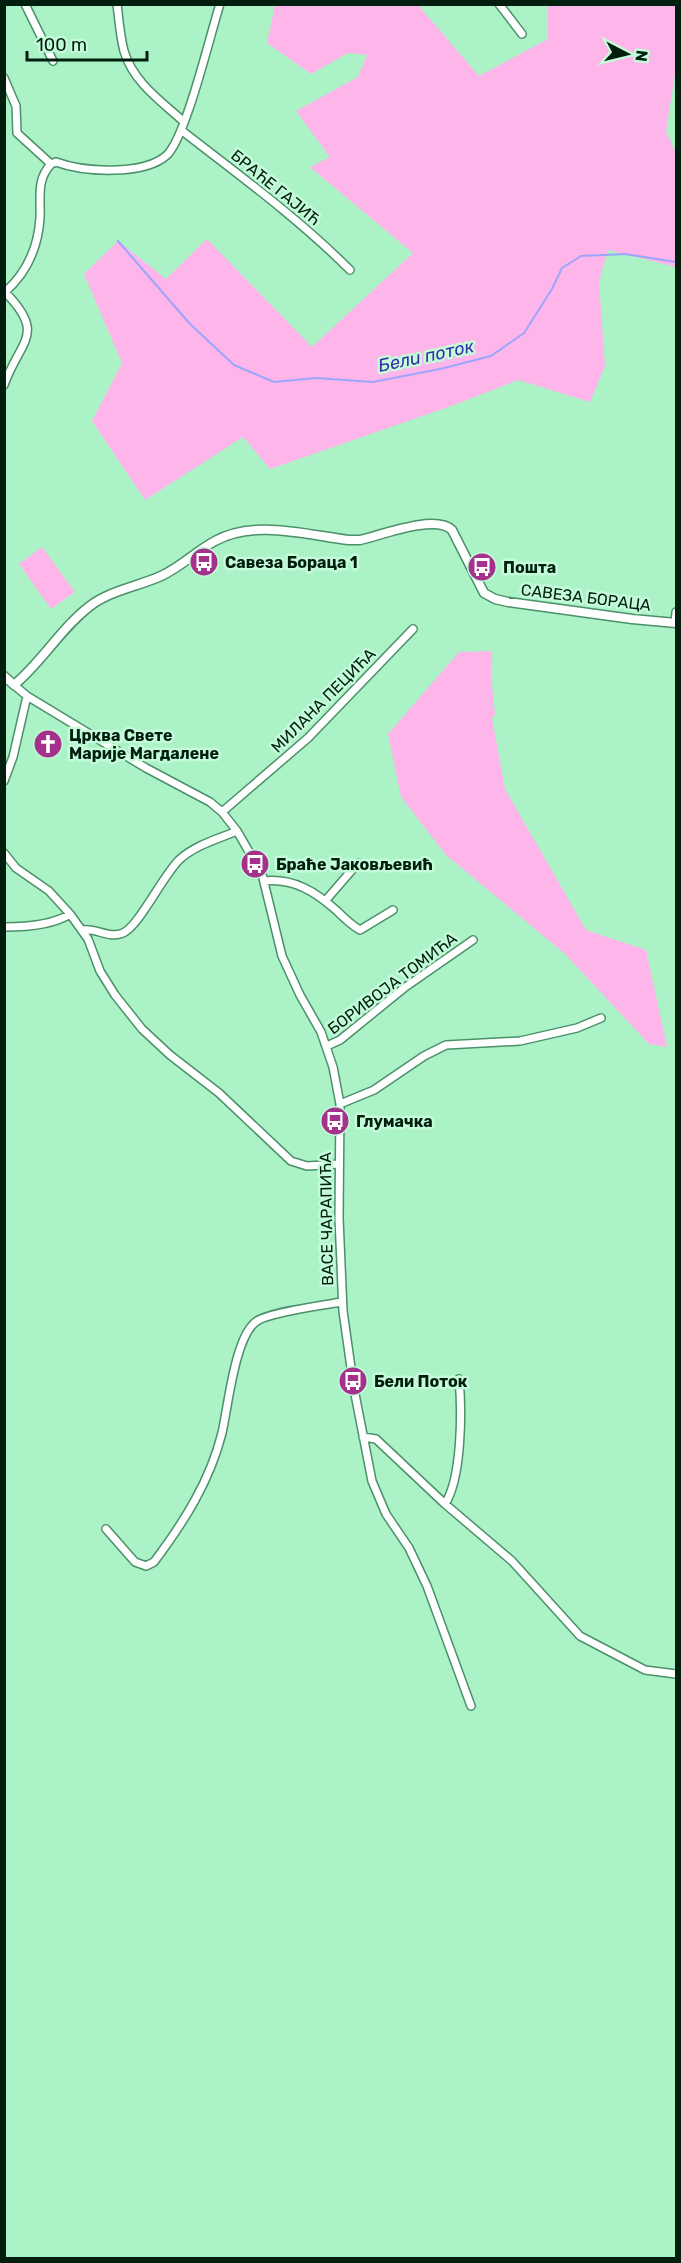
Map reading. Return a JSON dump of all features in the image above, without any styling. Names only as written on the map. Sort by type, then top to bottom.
[{"type":"street","points":[[25,4],[53,61]]},
{"type":"street","name":"БРАЋЕ ГАЈИЋ","points":[[117,4],[124,52],[133,71],[144,85],[182,126],[313,234],[350,270]]},
{"type":"street","points":[[4,385],[28,339],[23,313],[5,293],[20,277],[31,260],[39,225],[41,182],[51,164],[55,162],[102,170],[149,165],[165,156],[174,146],[182,126],[220,4]]},
{"type":"street","points":[[500,4],[522,34]]},
{"type":"street","points":[[4,78],[17,109],[17,133],[51,164]]},
{"type":"street","name":"САВЕЗА БОРАЦА","points":[[14,685],[94,603],[171,571],[214,541],[244,531],[282,531],[360,540],[428,523],[444,525],[452,530],[488,597],[508,602],[676,623]]},
{"type":"street","points":[[676,612],[676,623]]},
{"type":"street","name":"МИЛАНА ПЕЦИЋА","points":[[222,812],[308,738],[413,628]]},
{"type":"street","name":"ВАСЕ ЧАРАПИЋА","points":[[4,676],[27,696],[146,768],[202,797],[222,812],[237,831],[264,881],[274,932],[282,957],[327,1046],[340,1104],[342,1302],[348,1355],[372,1481],[386,1514],[409,1548],[427,1586],[471,1706]]},
{"type":"street","points":[[4,781],[13,757],[27,696]]},
{"type":"street","points":[[82,930],[89,929],[113,935],[129,930],[178,861],[190,851],[237,831]]},
{"type":"street","points":[[4,852],[16,868],[49,891],[70,914],[82,930],[100,971],[115,995],[142,1029],[165,1051],[219,1093],[291,1161],[307,1166],[339,1164]]},
{"type":"street","points":[[326,900],[358,862]]},
{"type":"street","points":[[264,881],[300,885],[326,900],[360,930],[393,910]]},
{"type":"street","points":[[4,927],[55,920],[70,914]]},
{"type":"street","name":"БОРИВОЈА ТОМИЋА","points":[[327,1046],[340,1040],[404,988],[472,940]]},
{"type":"street","points":[[340,1104],[374,1090],[424,1056],[446,1045],[520,1041],[577,1029],[601,1018]]},
{"type":"street","points":[[106,1529],[138,1564],[146,1566],[154,1562],[195,1501],[213,1464],[241,1347],[252,1326],[257,1321],[276,1315],[342,1302]]},
{"type":"street","points":[[445,1504],[455,1475],[461,1405],[459,1379]]},
{"type":"street","points":[[363,1437],[376,1438],[445,1504],[512,1561],[580,1636],[645,1670],[676,1674]]},
{"type":"shaded area","points":[[275,5],[418,5],[479,76],[548,39],[548,5],[676,5],[676,68],[666,131],[676,154],[676,267],[608,250],[599,281],[605,366],[590,402],[518,380],[454,405],[270,469],[243,437],[145,500],[92,421],[122,363],[84,274],[118,241],[166,279],[207,239],[312,347],[413,253],[310,167],[330,157],[296,111],[358,77],[367,55],[348,53],[311,74],[267,43]]},
{"type":"shaded area","points":[[42,547],[75,592],[51,609],[19,564]]},
{"type":"shaded area","points":[[492,651],[491,676],[495,715],[492,718],[505,789],[586,930],[646,950],[667,1047],[649,1044],[564,953],[446,855],[401,797],[388,734],[459,652]]},
{"type":"waterway","name":"Бели поток","points":[[118,241],[190,324],[234,365],[274,382],[316,378],[373,382],[491,356],[524,333],[552,289],[562,268],[581,256],[625,254],[676,262]]},
{"type":"place","name":"Савеза Бораца 1","points":[[204,562]]},
{"type":"place","name":"Пошта","points":[[482,567]]},
{"type":"place","name":"Црква Свете Марије Магдалене","points":[[48,744]]},
{"type":"place","name":"Браће Јаковљевић","points":[[255,864]]},
{"type":"place","name":"Глумачка","points":[[335,1121]]},
{"type":"place","name":"Бели Поток","points":[[353,1381]]}]
